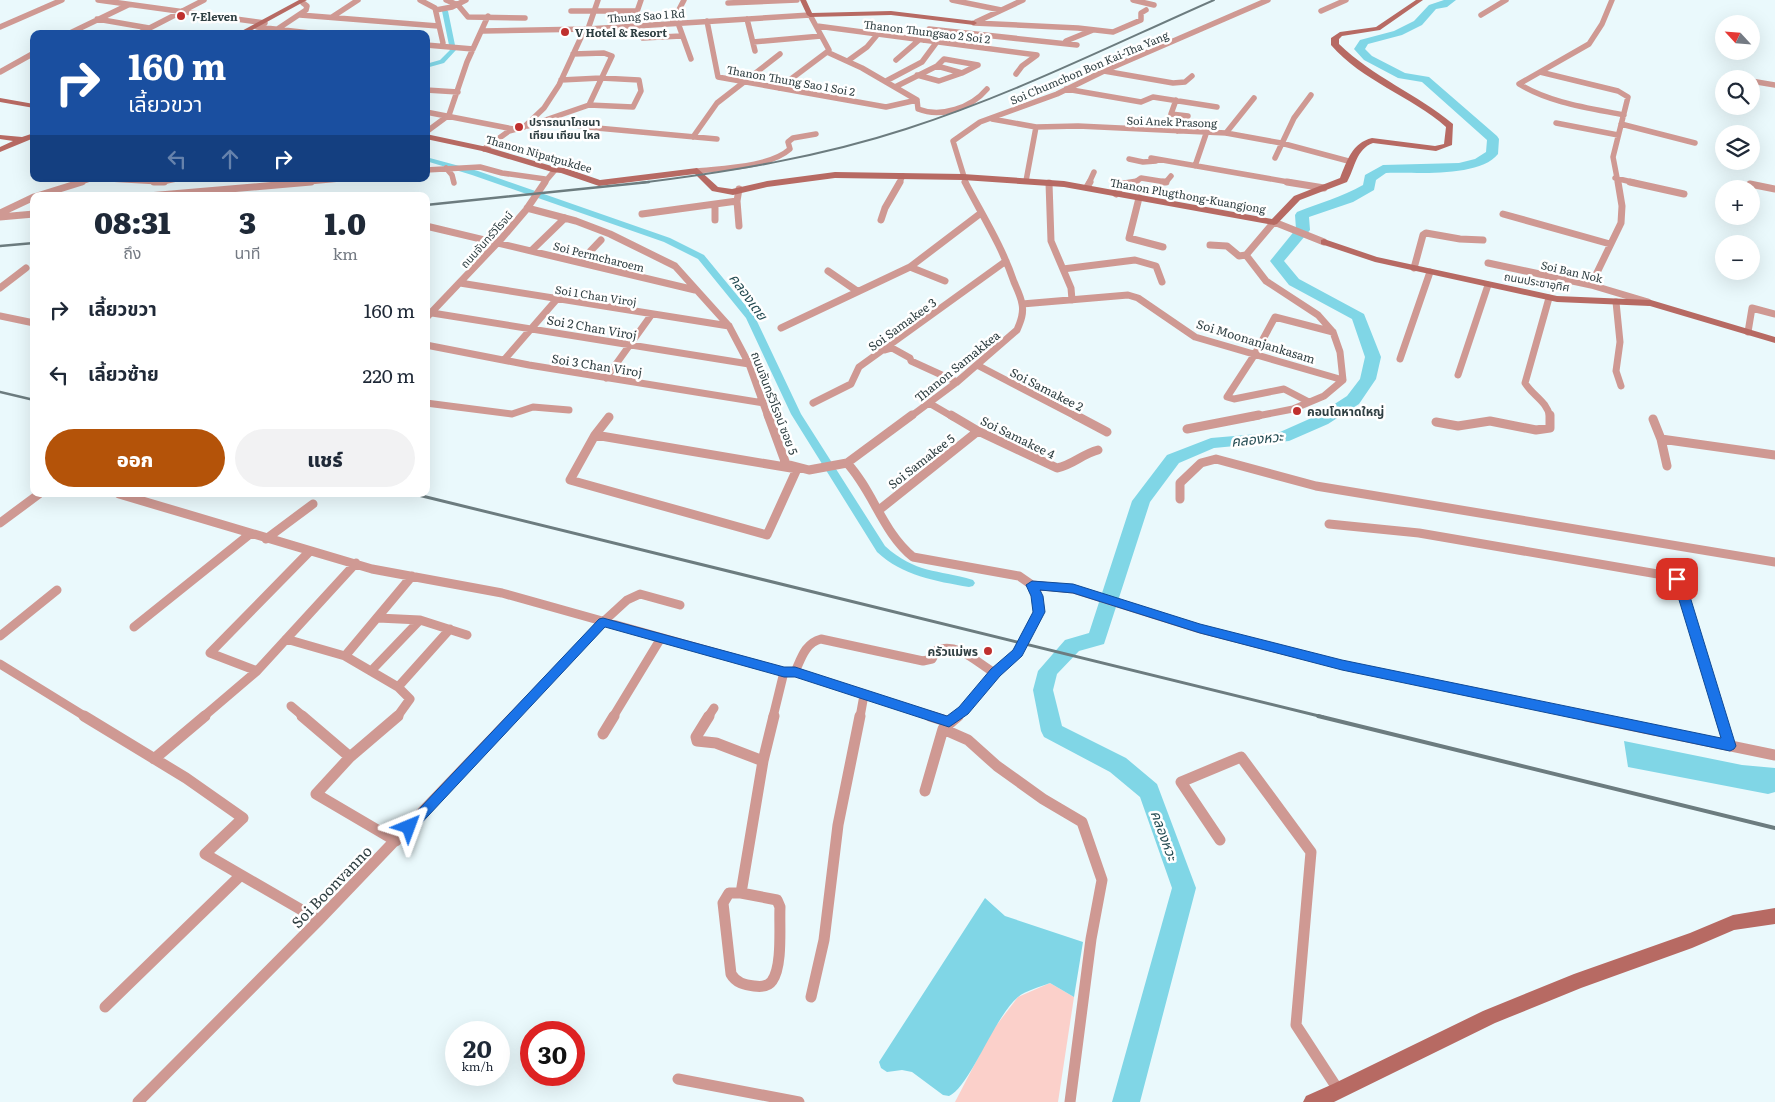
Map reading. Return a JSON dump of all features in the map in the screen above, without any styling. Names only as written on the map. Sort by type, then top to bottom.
[{"type":"street","points":[[0,27],[62,0]]},
{"type":"street","points":[[98,0],[261,24],[278,30],[300,15],[307,6],[305,1],[261,24],[251,30]]},
{"type":"street","points":[[145,30],[204,0]]},
{"type":"street","points":[[332,17],[358,0]]},
{"type":"street","points":[[420,0],[438,10],[455,6],[466,0]]},
{"type":"street","points":[[446,0],[468,17],[525,18]]},
{"type":"street","points":[[521,129],[548,105],[583,33],[588,29],[598,0]]},
{"type":"street","points":[[632,26],[641,0]]},
{"type":"street","points":[[672,23],[684,0]]},
{"type":"street","points":[[725,9],[729,2],[796,0]]},
{"type":"street","points":[[779,88],[829,50],[803,0]]},
{"type":"street","points":[[952,0],[966,1],[1001,10]]},
{"type":"street","points":[[974,23],[1022,0]]},
{"type":"street","points":[[1133,0],[1154,5]]},
{"type":"street","name":"Soi Chumchon Bon Kai-Tha Yang","points":[[964,177],[953,141],[980,122],[1026,107],[1104,70],[1268,0]]},
{"type":"street","points":[[1321,10],[1346,0]]},
{"type":"street","name":"Thanon Plugthong-Kuangjong","points":[[700,173],[715,189],[733,192],[739,189],[835,175],[964,177],[1026,181],[1087,187],[1116,194],[1274,222],[1297,198],[1344,180],[1358,146],[1364,142],[1372,140],[1436,149],[1448,145],[1450,126],[1435,113],[1354,62],[1335,44],[1335,38],[1340,34],[1378,29],[1420,0]]},
{"type":"street","points":[[1481,15],[1506,0]]},
{"type":"street","points":[[1612,0],[1602,24],[1589,44],[1524,81],[1520,86],[1566,102],[1624,115]]},
{"type":"street","points":[[76,30],[128,5]]},
{"type":"street","points":[[438,10],[438,26],[444,47]]},
{"type":"street","points":[[810,15],[891,13],[974,23],[1113,32],[1141,20],[1141,13],[1146,10]]},
{"type":"street","points":[[571,11],[636,11]]},
{"type":"street","points":[[300,15],[438,26]]},
{"type":"street","points":[[717,20],[721,15]]},
{"type":"street","name":"Thung Sao 1 Rd","points":[[482,30],[588,29],[810,15]]},
{"type":"street","points":[[430,131],[449,115],[473,49],[488,16]]},
{"type":"street","points":[[747,18],[755,50]]},
{"type":"street","points":[[97,19],[149,28]]},
{"type":"street","name":"Thanon Thung Sao 1 Soi 2","points":[[707,21],[718,77],[886,107],[917,100]]},
{"type":"street","points":[[0,23],[8,23]]},
{"type":"street","points":[[678,23],[691,60]]},
{"type":"street","points":[[248,30],[261,24]]},
{"type":"street","name":"Thanon Thungsao 2 Soi 2","points":[[817,26],[1037,56],[1027,62],[1016,74]]},
{"type":"street","points":[[896,60],[921,40],[930,29],[1064,42],[1077,45]]},
{"type":"street","points":[[1064,42],[1093,30]]},
{"type":"street","points":[[850,60],[867,47],[877,35]]},
{"type":"street","points":[[643,38],[681,36]]},
{"type":"street","points":[[753,42],[821,36]]},
{"type":"street","points":[[886,81],[922,62],[936,43]]},
{"type":"street","points":[[430,45],[473,49]]},
{"type":"street","points":[[827,52],[850,60],[886,81],[917,100],[918,109],[929,113],[939,113],[974,101],[982,96],[987,88]]},
{"type":"street","points":[[573,54],[604,54],[612,56],[589,105]]},
{"type":"street","points":[[693,137],[717,103],[780,54]]},
{"type":"street","points":[[1,71],[30,55]]},
{"type":"street","points":[[895,87],[918,75],[937,66],[944,59],[978,65],[939,82],[918,75]]},
{"type":"street","points":[[937,66],[962,73]]},
{"type":"street","points":[[1104,70],[1173,83],[1185,82],[1192,76]]},
{"type":"street","points":[[1540,72],[1624,94],[1628,97],[1612,157],[1622,206],[1621,223],[1591,285]]},
{"type":"street","points":[[430,113],[521,129],[589,105],[633,107],[641,92],[639,80],[601,78],[561,80]]},
{"type":"street","points":[[1760,82],[1775,85]]},
{"type":"street","points":[[1066,89],[1141,102],[1153,97],[1217,106]]},
{"type":"street","points":[[430,90],[458,92]]},
{"type":"street","points":[[1275,158],[1294,118],[1311,96]]},
{"type":"street","points":[[1226,133],[1254,98]]},
{"type":"street","points":[[0,100],[30,105]]},
{"type":"street","points":[[1176,100],[1171,114],[1188,116],[1176,131]]},
{"type":"street","points":[[555,118],[570,124],[586,127],[717,139]]},
{"type":"street","name":"Soi Anek Prasong","points":[[989,119],[1036,127],[1078,126],[1226,133],[1281,143],[1352,162]]},
{"type":"street","points":[[1556,123],[1618,135]]},
{"type":"street","points":[[1621,124],[1695,143]]},
{"type":"street","points":[[1026,181],[1036,127]]},
{"type":"street","points":[[484,149],[513,129]]},
{"type":"street","points":[[1195,166],[1207,131]]},
{"type":"street","points":[[700,173],[762,162],[788,153],[790,149],[788,142],[793,138],[816,134]]},
{"type":"street","name":"Thanon Nipatpukdee","points":[[430,135],[555,170],[562,170],[599,183],[700,173]]},
{"type":"street","points":[[0,137],[30,139]]},
{"type":"street","points":[[0,152],[30,139]]},
{"type":"street","points":[[1151,158],[1324,188]]},
{"type":"street","points":[[1129,159],[1143,162],[1158,160]]},
{"type":"street","points":[[430,170],[480,167],[502,173],[545,179]]},
{"type":"street","points":[[446,168],[452,175],[454,183]]},
{"type":"street","name":"ถนนจันทร์วิโรจน์","points":[[430,312],[497,243],[527,208],[540,190],[545,179],[555,170]]},
{"type":"street","points":[[1087,187],[1094,172]]},
{"type":"street","points":[[882,220],[884,208],[903,176]]},
{"type":"street","points":[[1116,194],[1121,185],[1127,183],[1134,183],[1144,178],[1166,182],[1171,176]]},
{"type":"street","points":[[964,177],[981,213],[993,231],[1022,304]]},
{"type":"street","points":[[1615,178],[1684,194]]},
{"type":"street","points":[[50,192],[81,182]]},
{"type":"street","points":[[152,192],[162,182]]},
{"type":"street","points":[[192,192],[305,182]]},
{"type":"street","points":[[1049,183],[1051,241],[1071,288],[1072,300]]},
{"type":"street","points":[[1760,186],[1775,189]]},
{"type":"street","points":[[738,226],[737,201],[739,189]]},
{"type":"street","points":[[1139,198],[1129,238],[1163,246]]},
{"type":"street","points":[[0,215],[30,200]]},
{"type":"street","points":[[642,214],[737,201]]},
{"type":"street","points":[[715,204],[716,220]]},
{"type":"street","name":"ถนนจันทร์วิโรจน์ ซอย 5","points":[[527,208],[565,218],[610,234],[675,266],[729,326],[749,364],[786,464],[797,469],[814,471],[847,463]]},
{"type":"street","points":[[781,328],[910,267],[981,213]]},
{"type":"street","points":[[0,215],[30,214]]},
{"type":"street","points":[[1503,214],[1610,244]]},
{"type":"street","points":[[532,250],[565,218]]},
{"type":"street","points":[[1210,245],[1227,246],[1238,256],[1246,255],[1274,222],[1324,242]]},
{"type":"street","name":"Soi Permcharoem","points":[[430,227],[696,290]]},
{"type":"street","points":[[1414,268],[1423,235],[1426,233],[1460,239],[1482,240]]},
{"type":"street","points":[[580,262],[601,240]]},
{"type":"street","name":"ถนนประชาอุทิศ","points":[[1324,242],[1375,259],[1549,298],[1651,303],[1775,340]]},
{"type":"street","points":[[1187,429],[1293,409],[1324,396],[1343,380],[1340,352],[1334,332],[1318,315],[1266,281],[1246,255]]},
{"type":"street","points":[[1063,269],[1135,260],[1156,266],[1162,282]]},
{"type":"street","name":"Soi Samakee 3","points":[[813,403],[851,384],[859,367],[1006,261]]},
{"type":"street","name":"Soi Ban Nok","points":[[1488,263],[1591,285],[1651,303]]},
{"type":"street","points":[[910,267],[945,281]]},
{"type":"street","points":[[0,288],[26,268]]},
{"type":"street","points":[[828,271],[857,291]]},
{"type":"street","points":[[1400,359],[1430,272]]},
{"type":"street","name":"Soi 1 Chan Viroj","points":[[460,283],[729,326]]},
{"type":"street","points":[[1458,375],[1488,285]]},
{"type":"street","name":"Soi Moonanjankasam","points":[[1022,304],[1128,295],[1138,298],[1195,337],[1343,380]]},
{"type":"street","points":[[1436,422],[1458,426],[1490,421],[1536,430],[1550,428],[1551,419],[1548,406],[1526,386],[1549,298]]},
{"type":"street","points":[[504,360],[557,299]]},
{"type":"street","points":[[1616,302],[1620,342],[1616,371],[1621,386]]},
{"type":"street","name":"Thanon Samakkea","points":[[847,463],[957,382],[1017,330],[1022,318],[1022,304]]},
{"type":"street","points":[[1748,332],[1752,308],[1775,314]]},
{"type":"street","name":"Soi 2 Chan Viroj","points":[[430,314],[531,328],[749,364]]},
{"type":"street","points":[[606,378],[652,314]]},
{"type":"street","points":[[0,316],[30,322]]},
{"type":"street","points":[[1309,402],[1284,390],[1234,399],[1228,398],[1275,317],[1334,332]]},
{"type":"street","name":"Soi 3 Chan Viroj","points":[[430,346],[606,378],[764,403]]},
{"type":"street","points":[[885,350],[892,348],[910,358],[911,361],[957,382]]},
{"type":"street","name":"Soi Samakee 2","points":[[977,365],[1107,432]]},
{"type":"street","name":"Soi Samakee 4","points":[[930,403],[978,431],[1061,469],[1086,452],[1098,450]]},
{"type":"street","points":[[430,404],[512,414],[518,410],[535,406],[569,410]]},
{"type":"street","points":[[595,435],[797,469],[767,535],[570,480],[595,435],[609,417]]},
{"type":"street","points":[[1653,419],[1661,439],[1667,466]]},
{"type":"street","name":"Soi Samakee 5","points":[[880,510],[978,431]]},
{"type":"street","points":[[1661,439],[1775,455]]},
{"type":"street","points":[[1180,499],[1180,483],[1201,463],[1216,459],[1316,486],[1775,562]]},
{"type":"street","points":[[847,463],[860,478],[899,546],[913,557],[1019,576],[1032,585],[1073,588],[1200,629],[1342,665],[1775,755]]},
{"type":"street","points":[[0,523],[34,497]]},
{"type":"street","points":[[130,497],[195,515],[309,552],[356,563],[372,569],[502,593],[789,672],[864,695],[946,726],[968,740],[998,766],[1043,799],[1082,822],[1102,880],[1090,939],[1070,1102]]},
{"type":"street","points":[[266,539],[313,504]]},
{"type":"street","points":[[1329,524],[1419,532],[1675,577],[1682,590],[1730,746]]},
{"type":"street","points":[[134,627],[250,534]]},
{"type":"street","points":[[257,671],[210,653],[309,552]]},
{"type":"street","points":[[154,759],[257,671],[356,563]]},
{"type":"street","points":[[345,656],[412,576]]},
{"type":"street","points":[[925,790],[946,726],[964,711],[995,673],[1017,653],[1039,612],[1037,596],[1032,585]]},
{"type":"street","points":[[0,636],[57,590]]},
{"type":"street","name":"Soi Boonvanno","points":[[138,1102],[319,920],[603,622],[636,595],[640,594],[680,605]]},
{"type":"street","points":[[378,618],[420,620],[467,635]]},
{"type":"street","points":[[371,670],[420,620]]},
{"type":"street","points":[[398,687],[450,629]]},
{"type":"street","points":[[603,734],[661,638]]},
{"type":"street","points":[[741,893],[763,760],[789,672],[809,644],[816,639],[821,639],[923,661],[932,659],[938,650],[945,647],[968,654],[980,665],[995,673]]},
{"type":"street","points":[[286,640],[345,656],[398,687],[410,700],[395,720],[350,757],[316,794],[396,840]]},
{"type":"street","points":[[0,664],[186,778],[243,818],[205,854],[319,920]]},
{"type":"street","points":[[811,997],[824,940],[838,825],[864,695]]},
{"type":"street","points":[[290,706],[350,757]]},
{"type":"street","points":[[714,708],[696,737],[697,741],[716,743],[763,760]]},
{"type":"street","points":[[1220,840],[1181,782],[1241,757],[1311,852],[1296,1025],[1339,1091]]},
{"type":"street","points":[[105,1007],[241,875]]},
{"type":"street","points":[[729,893],[741,893],[777,900],[780,908],[777,970],[772,982],[762,987],[740,984],[732,977],[730,971],[723,903],[729,893]]},
{"type":"street","points":[[1312,1102],[1339,1091],[1489,1017],[1580,980],[1692,940],[1733,923],[1775,916]]},
{"type":"street","points":[[678,1079],[799,1102]]},
{"type":"shaded area","points":[[1050,983],[1074,997],[1058,1102],[955,1102],[992,1031],[1018,997]]},
{"type":"water","points":[[1624,741],[1742,765],[1775,768],[1775,792],[1768,794],[1628,767]]},
{"type":"water","points":[[985,898],[1005,916],[1083,942],[1074,997],[1050,983],[1018,997],[1000,1020],[965,1080],[949,1096],[943,1095],[912,1072],[902,1070],[887,1072],[881,1068],[879,1062]]},
{"type":"waterway","name":"คลองหวะ","points":[[1126,1102],[1184,888],[1149,791],[1118,765],[1052,731],[1043,690],[1048,671],[1072,645],[1097,639],[1141,501],[1173,459],[1211,443],[1283,437],[1322,420],[1353,400],[1368,379],[1373,357],[1359,317],[1294,282],[1277,261],[1303,230],[1302,215],[1329,204],[1348,199],[1369,187],[1370,178],[1383,169],[1459,167],[1479,162],[1492,154],[1493,139],[1425,79],[1402,76],[1368,58],[1359,49],[1364,42],[1398,33],[1418,23],[1433,7],[1443,5],[1451,0]]},
{"type":"waterway","name":"คลองเตย","points":[[430,65],[442,61],[453,50],[445,11]]},
{"type":"waterway","name":"คลองเตย","points":[[430,160],[475,173],[667,240],[701,257],[750,317],[796,414],[881,549],[890,558],[911,570],[969,583]]},
{"type":"railway","points":[[639,183],[707,174],[774,162],[841,148],[906,129],[945,116],[1023,85],[1214,0]]},
{"type":"railway","points":[[430,205],[649,182]]},
{"type":"railway","points":[[0,246],[30,243]]},
{"type":"railway","points":[[0,392],[30,399]]},
{"type":"railway","points":[[426,497],[1323,717]]},
{"type":"railway","points":[[1318,716],[1775,828]]},
{"type":"place","name":"7-Eleven","points":[[181,16]]},
{"type":"place","name":"V Hotel & Resort","points":[[565,32]]},
{"type":"place","name":"ปรารถนาโภชนา เทียน เทียน ไหล","points":[[519,127]]},
{"type":"place","name":"คอนโดหาดใหญ่","points":[[1297,411]]},
{"type":"place","name":"ครัวแม่พร","points":[[988,651]]},
{"type":"route","points":[[409,827],[603,622],[784,672],[795,672],[949,722],[964,711],[995,673],[1017,653],[1039,612],[1037,596],[1032,585],[1073,588],[1200,629],[1342,665],[1730,746],[1677,579]]}]
